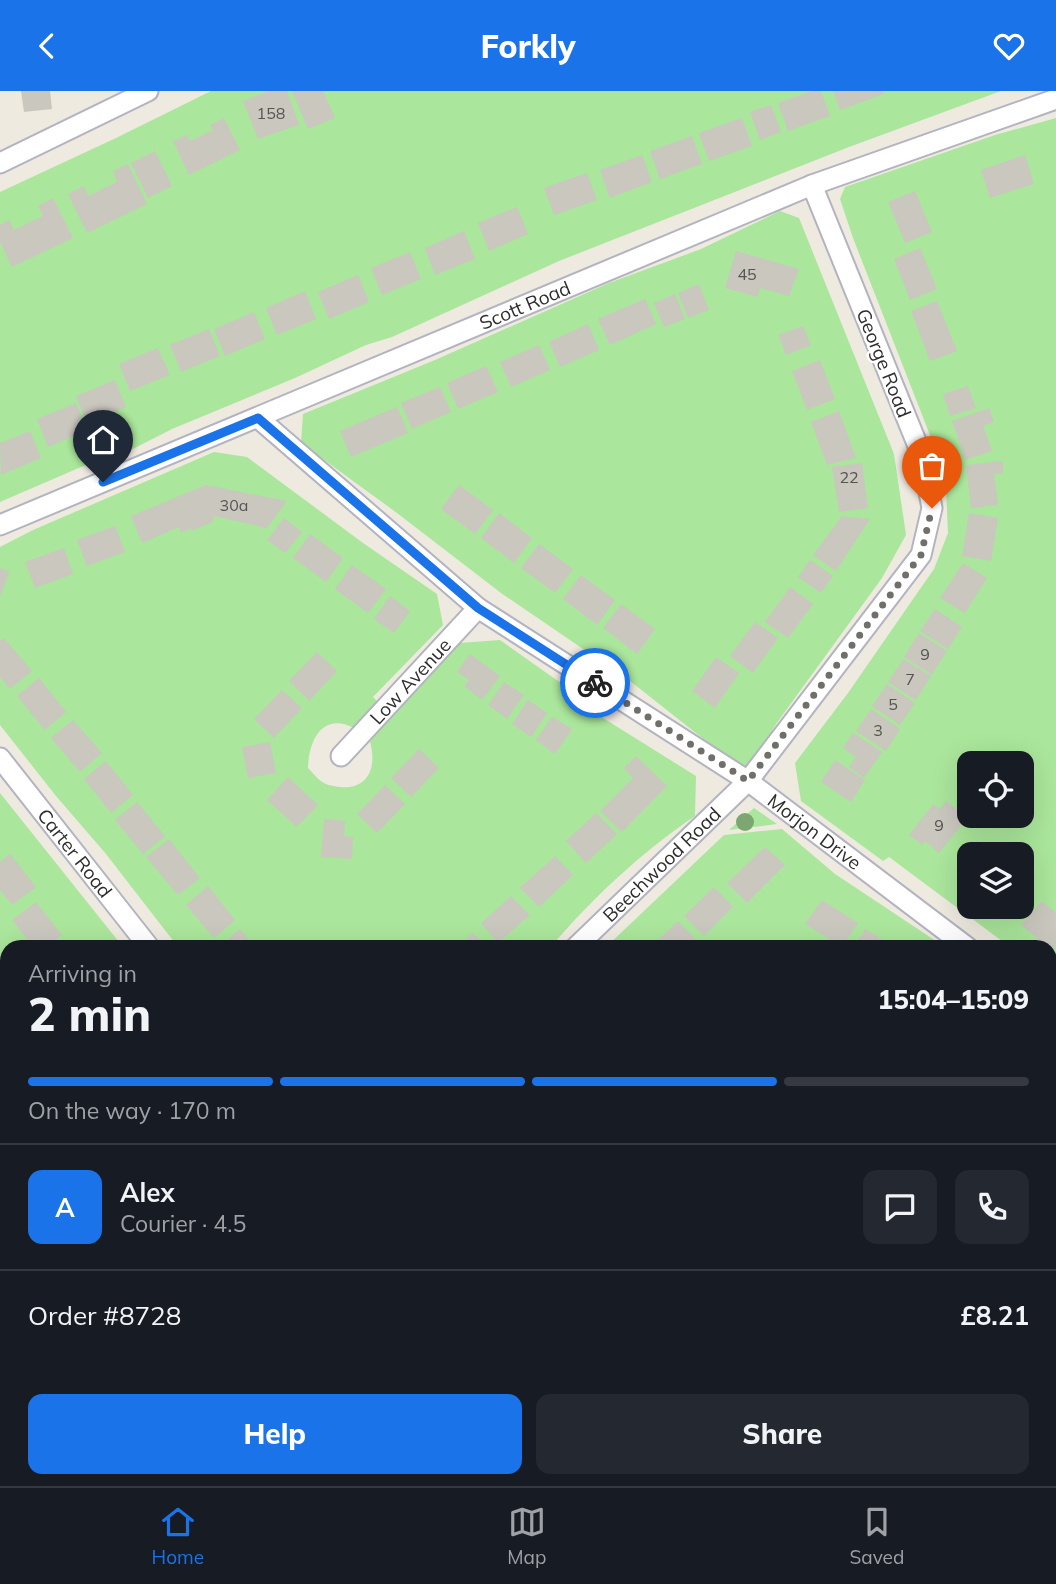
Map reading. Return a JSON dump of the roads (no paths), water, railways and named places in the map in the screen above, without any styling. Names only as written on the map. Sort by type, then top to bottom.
[{"type":"street","points":[[0,163],[148,91]]},
{"type":"street","name":"Scott Road","points":[[0,525],[811,185],[1056,99]]},
{"type":"street","name":"George Road","points":[[748,781],[921,555],[932,508],[922,456],[811,185]]},
{"type":"street","name":"Morjon Drive","points":[[258,418],[478,608],[748,781],[958,940]]},
{"type":"street","name":"Low Avenue","points":[[341,756],[478,608]]},
{"type":"street","name":"Carter Road","points":[[0,758],[143,940]]},
{"type":"street","name":"Beechwood Road","points":[[583,940],[748,781]]}]
